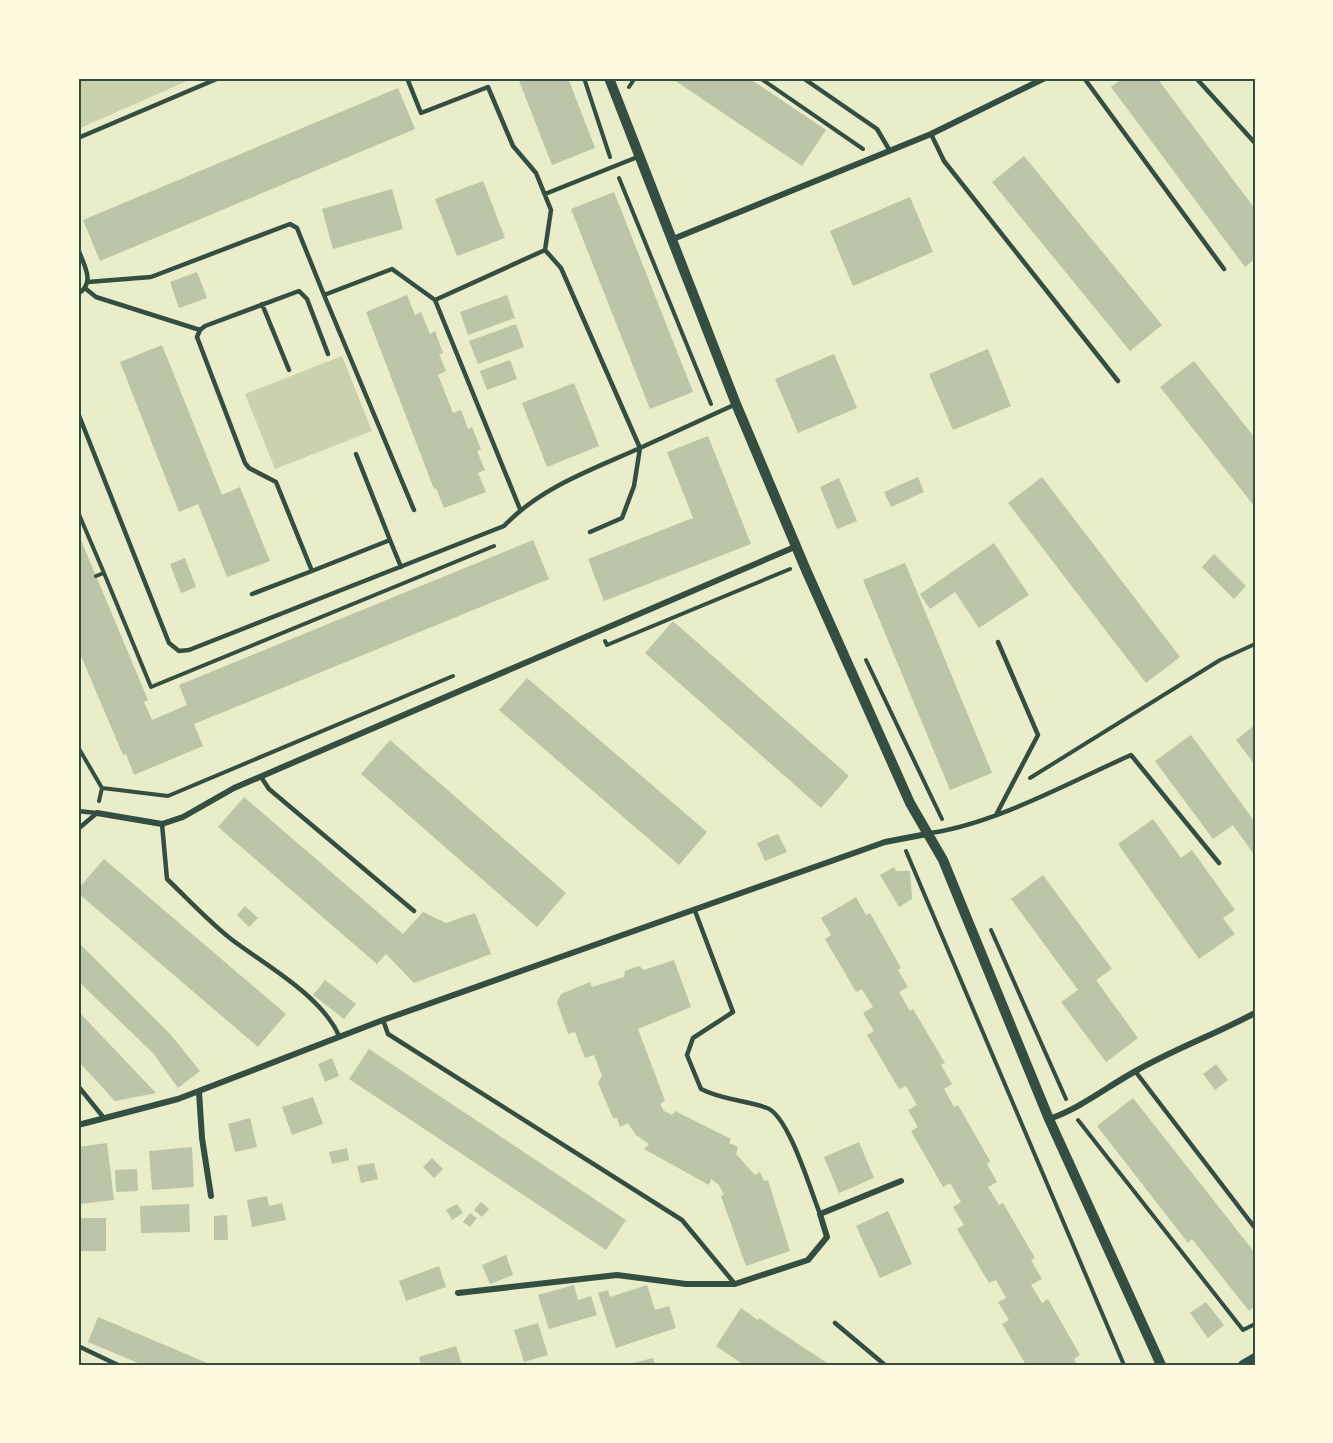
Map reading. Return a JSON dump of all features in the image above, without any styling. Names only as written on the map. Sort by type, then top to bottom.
[{"type":"street","points":[[609,78],[736,404],[803,563],[910,803],[943,860],[1049,1119],[1161,1365]]},
{"type":"street","points":[[673,239],[931,134],[1045,78]]},
{"type":"street","points":[[97,813],[162,824],[183,817],[234,788],[797,546]]},
{"type":"street","points":[[78,1125],[199,1092],[339,1036],[885,842],[927,834]]},
{"type":"street","points":[[1049,1119],[1071,1111],[1135,1071],[1211,1037],[1255,1013]]},
{"type":"street","points":[[199,1092],[202,1138],[211,1196]]},
{"type":"street","points":[[458,1293],[617,1275],[686,1284],[735,1284],[808,1260],[827,1237],[819,1214],[901,1181]]},
{"type":"street","points":[[1243,1365],[1255,1358]]},
{"type":"lane","points":[[78,138],[219,78]]},
{"type":"lane","points":[[407,78],[421,113],[488,87],[513,146],[536,172],[551,210],[545,250]]},
{"type":"lane","points":[[802,78],[877,129],[890,151]]},
{"type":"lane","points":[[1084,78],[1224,269]]},
{"type":"lane","points":[[1196,78],[1255,143]]},
{"type":"lane","points":[[931,134],[944,161],[1118,381]]},
{"type":"lane","points":[[545,194],[640,156]]},
{"type":"lane","points":[[88,282],[151,277],[290,224],[297,228],[414,510]]},
{"type":"lane","points":[[78,249],[88,282],[86,289],[78,294]]},
{"type":"lane","points":[[435,300],[545,250]]},
{"type":"lane","points":[[545,250],[561,268],[640,448],[634,486],[622,518],[590,532]]},
{"type":"lane","points":[[324,295],[392,269],[435,300],[520,509]]},
{"type":"lane","points":[[86,289],[96,297],[200,330],[292,292],[304,294],[328,354]]},
{"type":"lane","points":[[262,304],[289,370]]},
{"type":"lane","points":[[200,330],[198,343],[245,463],[249,468],[276,482],[312,571]]},
{"type":"lane","points":[[78,413],[173,648],[189,650],[504,526],[520,509],[553,487],[714,412],[736,404]]},
{"type":"lane","points":[[356,454],[401,567]]},
{"type":"lane","points":[[252,594],[390,540]]},
{"type":"lane","points":[[996,814],[1038,735],[998,642]]},
{"type":"lane","points":[[927,834],[948,831],[996,814],[1131,755],[1219,863]]},
{"type":"lane","points":[[261,777],[269,789],[414,911]]},
{"type":"lane","points":[[78,811],[97,813]]},
{"type":"lane","points":[[78,829],[97,813]]},
{"type":"lane","points":[[162,824],[167,879],[229,938],[278,973],[332,1020],[339,1036]]},
{"type":"lane","points":[[695,911],[733,1012],[693,1038],[687,1055],[701,1089],[718,1098],[741,1100],[771,1109],[790,1136],[819,1214]]},
{"type":"lane","points":[[383,1020],[388,1034],[682,1220],[735,1284]]},
{"type":"lane","points":[[1135,1071],[1255,1228]]},
{"type":"lane","points":[[78,1086],[104,1118]]},
{"type":"lane","points":[[835,1323],[885,1365]]},
{"type":"lane","points":[[78,1346],[118,1365]]},
{"type":"path","points":[[584,78],[614,166],[714,412]]},
{"type":"path","points":[[627,90],[635,78]]},
{"type":"path","points":[[760,78],[867,151],[871,159]]},
{"type":"path","points":[[78,512],[104,573],[96,576]]},
{"type":"path","points":[[600,631],[607,645],[803,563]]},
{"type":"path","points":[[1009,790],[1220,660],[1255,644]]},
{"type":"path","points":[[861,650],[948,831]]},
{"type":"path","points":[[102,788],[168,796],[463,672]]},
{"type":"path","points":[[78,747],[102,788],[97,813]]},
{"type":"path","points":[[901,839],[1124,1365]]},
{"type":"path","points":[[990,928],[1071,1111],[1243,1330],[1255,1324]]},
{"type":"green space","points":[[78,78],[194,78],[78,129]]},
{"type":"green space","points":[[342,356],[372,431],[275,469],[245,394]]},
{"type":"building","points":[[518,78],[568,78],[595,148],[552,165]]},
{"type":"building","points":[[671,78],[749,78],[826,130],[802,166]]},
{"type":"building","points":[[1123,78],[1157,78],[1255,209],[1255,259],[1245,267],[1111,87]]},
{"type":"building","points":[[398,88],[415,129],[100,261],[83,220]]},
{"type":"building","points":[[1024,156],[1162,325],[1130,351],[992,182]]},
{"type":"building","points":[[483,181],[505,238],[457,256],[435,199]]},
{"type":"building","points":[[392,189],[403,229],[333,249],[322,209]]},
{"type":"building","points":[[614,192],[693,392],[650,409],[571,209]]},
{"type":"building","points":[[910,197],[933,252],[853,286],[830,231]]},
{"type":"building","points":[[197,272],[207,298],[179,308],[170,282]]},
{"type":"building","points":[[407,295],[415,315],[421,312],[430,334],[435,331],[443,353],[439,354],[446,371],[438,375],[453,413],[461,410],[468,429],[472,427],[481,449],[477,451],[485,470],[478,473],[486,492],[444,508],[436,488],[434,489],[366,312]]},
{"type":"building","points":[[507,295],[515,318],[468,335],[460,312]]},
{"type":"building","points":[[516,324],[524,347],[478,364],[469,341]]},
{"type":"building","points":[[162,345],[222,495],[240,487],[270,561],[227,577],[198,504],[179,512],[120,362]]},
{"type":"building","points":[[988,349],[1011,406],[953,430],[929,374]]},
{"type":"building","points":[[834,354],[857,408],[798,433],[775,379]]},
{"type":"building","points":[[510,360],[517,379],[487,390],[480,371]]},
{"type":"building","points":[[1194,361],[1255,438],[1255,507],[1160,387]]},
{"type":"building","points":[[574,383],[599,446],[547,467],[522,403]]},
{"type":"building","points":[[708,436],[751,544],[604,601],[588,559],[693,518],[667,452]]},
{"type":"building","points":[[918,477],[924,492],[891,507],[884,492]]},
{"type":"building","points":[[1042,477],[1180,657],[1146,683],[1008,503]]},
{"type":"building","points":[[839,478],[857,521],[837,529],[820,487]]},
{"type":"building","points":[[78,533],[148,700],[144,702],[152,720],[187,705],[179,685],[533,540],[549,579],[194,724],[203,746],[134,775],[126,754],[123,755],[78,649]]},
{"type":"building","points":[[994,543],[1029,595],[979,628],[955,592],[930,609],[920,594]]},
{"type":"building","points":[[1214,554],[1246,586],[1234,599],[1202,567]]},
{"type":"building","points":[[185,558],[196,587],[181,593],[170,564]]},
{"type":"building","points":[[905,563],[992,773],[950,790],[863,580]]},
{"type":"building","points":[[673,621],[849,776],[821,808],[645,653]]},
{"type":"building","points":[[527,678],[707,832],[679,865],[499,710]]},
{"type":"building","points":[[1255,725],[1255,765],[1236,740]]},
{"type":"building","points":[[1191,735],[1255,822],[1255,856],[1233,825],[1213,839],[1155,761]]},
{"type":"building","points":[[390,740],[566,893],[537,927],[361,774]]},
{"type":"building","points":[[244,797],[403,934],[423,912],[446,923],[475,913],[491,954],[414,983],[386,954],[377,964],[218,827]]},
{"type":"building","points":[[1153,819],[1181,858],[1192,850],[1235,910],[1223,918],[1235,934],[1199,959],[1118,844]]},
{"type":"building","points":[[778,834],[787,852],[765,861],[757,843]]},
{"type":"building","points":[[104,859],[286,1014],[258,1047],[78,893],[78,889]]},
{"type":"building","points":[[894,867],[896,871],[910,871],[912,899],[899,907],[880,875]]},
{"type":"building","points":[[1043,875],[1112,969],[1096,980],[1138,1038],[1106,1062],[1061,1002],[1078,990],[1011,899]]},
{"type":"building","points":[[856,897],[866,915],[870,913],[901,968],[898,970],[908,987],[899,992],[910,1011],[913,1009],[945,1063],[941,1065],[952,1084],[944,1089],[954,1107],[958,1105],[990,1161],[987,1164],[997,1182],[988,1187],[999,1205],[1003,1203],[1035,1258],[1031,1260],[1042,1279],[1031,1285],[1042,1303],[1048,1299],[1080,1355],[1074,1359],[1077,1365],[1026,1365],[1002,1324],[1009,1320],[998,1302],[1006,1298],[996,1280],[989,1283],[957,1229],[964,1225],[953,1207],[961,1202],[950,1183],[943,1187],[911,1131],[918,1127],[908,1110],[917,1105],[906,1086],[899,1089],[867,1035],[874,1031],[863,1013],[873,1007],[862,989],[856,992],[825,939],[831,935],[821,918]]},
{"type":"building","points":[[245,906],[258,918],[249,927],[237,915]]},
{"type":"building","points":[[78,942],[171,1035],[200,1071],[178,1088],[153,1053],[78,981]]},
{"type":"building","points":[[674,960],[691,1007],[638,1029],[665,1101],[660,1104],[664,1111],[672,1115],[675,1111],[731,1139],[729,1143],[738,1147],[736,1154],[755,1175],[760,1172],[764,1181],[768,1180],[790,1251],[746,1266],[719,1185],[711,1179],[709,1185],[644,1149],[649,1144],[636,1135],[628,1123],[620,1127],[617,1118],[613,1118],[598,1083],[602,1076],[594,1055],[585,1058],[575,1032],[568,1034],[557,1002],[561,994],[590,982],[592,987],[624,977],[625,971],[639,966],[644,970]]},
{"type":"building","points":[[325,980],[356,1004],[344,1019],[313,995]]},
{"type":"building","points":[[78,1011],[156,1093],[115,1101],[78,1061]]},
{"type":"building","points":[[369,1049],[626,1220],[606,1250],[349,1079]]},
{"type":"building","points":[[332,1058],[339,1076],[325,1082],[318,1064]]},
{"type":"building","points":[[1216,1064],[1228,1080],[1215,1090],[1203,1074]]},
{"type":"building","points":[[313,1097],[323,1124],[292,1135],[282,1107]]},
{"type":"building","points":[[1133,1098],[1255,1253],[1255,1306],[1249,1311],[1192,1239],[1188,1243],[1097,1126]]},
{"type":"building","points":[[250,1118],[257,1147],[235,1152],[228,1124]]},
{"type":"building","points":[[859,1142],[874,1178],[839,1193],[824,1157]]},
{"type":"building","points":[[107,1143],[114,1200],[81,1204],[78,1147]]},
{"type":"building","points":[[192,1147],[194,1187],[152,1190],[149,1151]]},
{"type":"building","points":[[347,1148],[349,1160],[332,1164],[329,1152]]},
{"type":"building","points":[[432,1158],[443,1169],[434,1178],[423,1167]]},
{"type":"building","points":[[374,1163],[378,1179],[361,1183],[357,1166]]},
{"type":"building","points":[[137,1169],[138,1191],[116,1192],[115,1170]]},
{"type":"building","points":[[267,1196],[269,1206],[282,1203],[286,1220],[252,1227],[247,1200]]},
{"type":"building","points":[[481,1202],[489,1209],[482,1217],[474,1210]]},
{"type":"building","points":[[189,1204],[190,1232],[141,1233],[140,1206]]},
{"type":"building","points":[[457,1204],[463,1213],[452,1220],[446,1210]]},
{"type":"building","points":[[888,1211],[912,1264],[880,1278],[856,1226]]},
{"type":"building","points":[[470,1213],[477,1218],[470,1227],[463,1222]]},
{"type":"building","points":[[227,1215],[228,1240],[214,1240],[214,1216]]},
{"type":"building","points":[[78,1218],[106,1218],[106,1251],[78,1251]]},
{"type":"building","points":[[506,1255],[513,1275],[490,1284],[482,1265]]},
{"type":"building","points":[[439,1266],[446,1287],[406,1301],[399,1281]]},
{"type":"building","points":[[574,1285],[578,1300],[591,1296],[597,1315],[549,1329],[538,1295]]},
{"type":"building","points":[[647,1285],[655,1310],[669,1306],[676,1328],[616,1348],[598,1293],[608,1290],[610,1297]]},
{"type":"building","points":[[1206,1302],[1224,1325],[1208,1338],[1190,1313]]},
{"type":"building","points":[[741,1308],[830,1365],[744,1365],[716,1346]]},
{"type":"building","points":[[98,1317],[212,1365],[143,1365],[88,1342]]},
{"type":"building","points":[[538,1323],[548,1355],[524,1362],[514,1330]]},
{"type":"building","points":[[456,1346],[462,1365],[421,1365],[419,1357]]},
{"type":"building","points":[[653,1358],[655,1365],[629,1365],[629,1364]]}]
